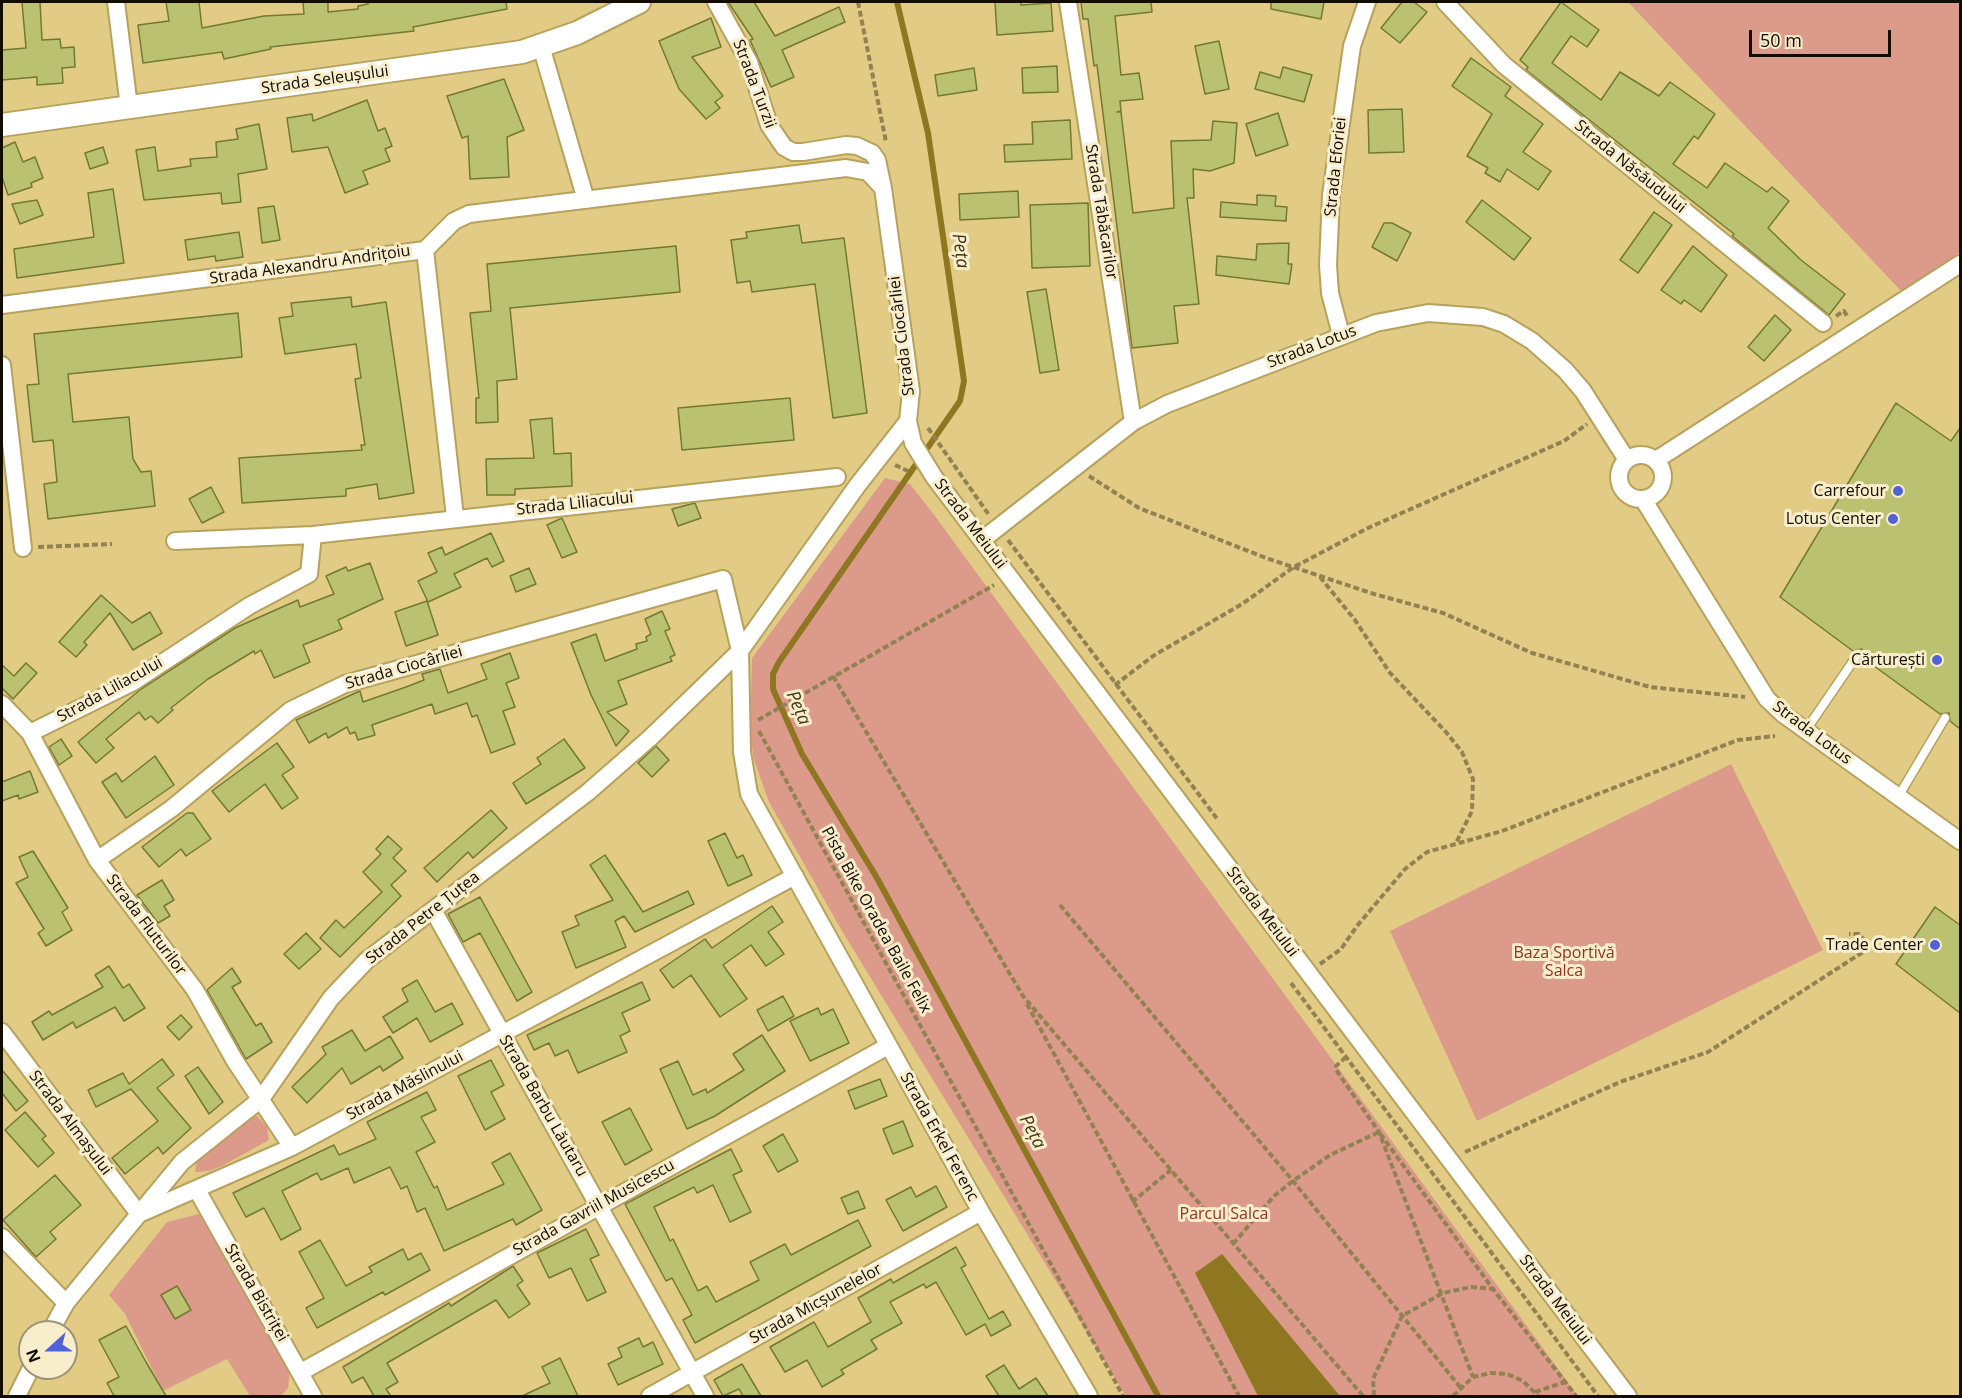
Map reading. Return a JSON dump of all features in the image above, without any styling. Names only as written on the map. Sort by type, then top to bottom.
[{"type":"main road","name":"Strada Seleușului","points":[[2,125],[522,52],[577,33],[639,2]]},
{"type":"street","points":[[116,2],[129,107]]},
{"type":"street","name":"Strada Turzii","points":[[716,2],[749,62],[776,139],[793,152],[846,145],[866,149],[877,160],[883,188]]},
{"type":"street","name":"Strada Tăbăcarilor","points":[[1068,2],[1133,422]]},
{"type":"street","name":"Strada Eforiei","points":[[1341,335],[1330,292],[1328,265],[1331,195],[1352,46],[1367,2]]},
{"type":"street","name":"Strada Năsăudului","points":[[1445,2],[1504,65],[1823,323]]},
{"type":"street","points":[[541,46],[586,200]]},
{"type":"street","name":"Strada Alexandru Andrițoiu","points":[[2,305],[425,250],[454,221],[469,214],[855,168],[877,178],[883,188]]},
{"type":"street","name":"Strada Ciocârliei","points":[[883,188],[911,391],[908,421]]},
{"type":"street","points":[[425,250],[455,517]]},
{"type":"street","points":[[1656,460],[1960,264]]},
{"type":"street","name":"Strada Lotus","points":[[982,540],[1133,422],[1167,404],[1341,335],[1376,323],[1428,314],[1484,317],[1520,332],[1565,370],[1599,414],[1627,460]]},
{"type":"street","points":[[2,365],[23,548]]},
{"type":"street","name":"Strada Meiului","points":[[908,421],[913,442],[934,477],[1628,1396]]},
{"type":"street","name":"Strada Petre Țuțea","points":[[139,1214],[182,1162],[261,1100],[331,998],[367,960],[587,793],[650,738],[740,651],[857,486],[908,421]]},
{"type":"street","points":[[1643,455],[1656,460],[1663,473],[1656,493],[1643,499],[1629,495],[1620,484],[1620,469],[1627,460],[1643,455]]},
{"type":"street","name":"Strada Liliacului","points":[[175,541],[313,535],[455,517],[837,477]]},
{"type":"street","name":"Strada Lotus","points":[[1643,499],[1767,699],[1806,730],[1960,841]]},
{"type":"street","name":"Strada Liliacului","points":[[30,733],[133,682],[249,606],[309,574],[313,535]]},
{"type":"street","name":"Strada Ciocârliei","points":[[97,860],[171,809],[291,710],[345,684],[723,579]]},
{"type":"street","name":"Strada Erkel Ferenc","points":[[723,579],[740,651],[744,777],[749,794],[981,1212],[1089,1396]]},
{"type":"street","name":"Strada Fluturilor","points":[[2,704],[30,733],[97,860],[195,990],[235,1061],[292,1147]]},
{"type":"street","name":"Strada Măslinului","points":[[57,1320],[66,1304],[139,1214],[292,1147],[795,876]]},
{"type":"street","name":"Strada Barbu Lăutaru","points":[[433,910],[705,1396]]},
{"type":"street","name":"Strada Almașului","points":[[2,1032],[139,1214]]},
{"type":"street","name":"Strada Gavriil Musicescu","points":[[301,1372],[888,1046]]},
{"type":"street","name":"Strada Bistriței","points":[[197,1190],[314,1396]]},
{"type":"street","name":"Strada Micșunelelor","points":[[650,1396],[981,1212]]},
{"type":"street","points":[[2,1237],[66,1304]]},
{"type":"street","points":[[17,1396],[25,1380]]},
{"type":"lane","points":[[1806,730],[1858,654]]},
{"type":"lane","points":[[1899,796],[1945,718]]},
{"type":"path","points":[[1101,698],[1153,656],[1242,604],[1293,567],[1368,528],[1564,441],[1599,414]]},
{"type":"path","points":[[927,427],[978,499]]},
{"type":"path","points":[[1076,466],[1092,479],[1139,508],[1319,576],[1443,613],[1532,653],[1650,687],[1767,699]]},
{"type":"path","points":[[23,548],[112,544]]},
{"type":"path","points":[[772,712],[1008,576]]},
{"type":"path","points":[[1319,576],[1355,620],[1390,673],[1462,752],[1473,780],[1472,811],[1455,843]]},
{"type":"path","points":[[834,676],[1023,996],[1132,1202],[1239,1396]]},
{"type":"path","name":"Pista Bike Oradea Baile Felix","points":[[753,714],[758,730],[802,812],[1123,1396]]},
{"type":"path","points":[[1307,972],[1341,949],[1357,926],[1405,869],[1426,852],[1503,831],[1738,740],[1775,736]]},
{"type":"path","points":[[1060,905],[1293,1181],[1460,1387]]},
{"type":"path","points":[[1447,1157],[1620,1082],[1708,1052],[1863,952],[1866,946],[1864,940],[1859,934],[1849,934]]},
{"type":"path","points":[[1023,996],[1363,1396]]},
{"type":"path","points":[[1362,1044],[1335,1066],[1336,1070],[1493,1289],[1576,1396]]},
{"type":"path","points":[[1233,1244],[1274,1196],[1293,1181],[1330,1155],[1379,1132]]},
{"type":"path","points":[[1379,1132],[1443,1293],[1473,1377]]},
{"type":"path","points":[[1132,1202],[1171,1170]]},
{"type":"path","points":[[1374,1396],[1373,1379],[1402,1316],[1443,1293],[1471,1287],[1493,1289]]},
{"type":"path","points":[[1453,1396],[1473,1377],[1490,1373],[1507,1374],[1523,1381],[1537,1394],[1564,1382]]},
{"type":"green space","points":[[1628,2],[1960,2],[1960,252],[1902,292]]},
{"type":"green space","name":"Parcul Salca","points":[[885,478],[910,484],[935,516],[1578,1396],[1126,1396],[842,931],[769,802],[754,760],[750,734],[752,658]]},
{"type":"green space","name":"Baza Sportivă Salca","points":[[1731,764],[1823,950],[1477,1121],[1390,931]]},
{"type":"green space","points":[[257,1116],[267,1127],[269,1140],[222,1166],[209,1171],[195,1172],[197,1160],[248,1118]]},
{"type":"green space","points":[[199,1214],[290,1371],[288,1388],[281,1396],[250,1396],[227,1359],[163,1391],[125,1314],[109,1295],[167,1222]]},
{"type":"shaded area","points":[[1222,1254],[1340,1396],[1258,1396],[1195,1273]]},
{"type":"building","points":[[22,2],[40,2],[42,40],[60,39],[61,48],[74,47],[75,67],[62,68],[63,83],[37,85],[37,77],[2,80],[2,50],[26,48]]},
{"type":"building","points":[[166,2],[199,2],[202,28],[264,16],[304,14],[303,2],[328,2],[328,12],[358,9],[358,6],[368,4],[368,2],[506,2],[507,9],[413,27],[414,31],[270,47],[271,49],[224,59],[222,52],[143,63],[138,25],[169,21]]},
{"type":"building","points":[[728,2],[754,2],[775,36],[839,7],[845,22],[782,50],[794,77],[771,87],[750,40],[753,39]]},
{"type":"building","points":[[995,2],[1021,2],[1021,5],[1051,3],[1053,31],[997,35]]},
{"type":"building","points":[[1081,2],[1151,2],[1152,12],[1115,16],[1121,75],[1139,73],[1143,99],[1120,101],[1121,111],[1117,112],[1121,112],[1133,213],[1174,208],[1171,141],[1211,140],[1213,121],[1237,123],[1234,163],[1210,171],[1193,169],[1194,198],[1187,198],[1199,304],[1174,306],[1178,343],[1132,348],[1097,65],[1094,66],[1088,19],[1083,19]]},
{"type":"building","points":[[1271,2],[1324,2],[1321,19],[1271,9]]},
{"type":"building","points":[[1402,2],[1414,2],[1427,12],[1400,43],[1381,28]]},
{"type":"building","points":[[1561,2],[1599,30],[1587,47],[1571,36],[1552,63],[1601,100],[1620,72],[1659,96],[1670,82],[1715,114],[1698,139],[1694,136],[1673,164],[1707,188],[1725,163],[1767,192],[1772,187],[1789,201],[1768,228],[1801,260],[1845,294],[1829,315],[1732,236],[1734,234],[1526,70],[1528,67],[1520,60]]},
{"type":"building","points":[[711,18],[721,47],[692,57],[723,96],[715,102],[720,108],[706,119],[679,89],[659,41]]},
{"type":"building","points":[[1219,41],[1229,89],[1205,94],[1195,46]]},
{"type":"building","points":[[1471,58],[1511,87],[1505,96],[1543,124],[1523,152],[1551,171],[1538,190],[1507,169],[1500,182],[1485,173],[1488,168],[1467,156],[1492,114],[1452,86]]},
{"type":"building","points":[[1057,66],[1058,92],[1023,93],[1022,68]]},
{"type":"building","points":[[1283,67],[1312,75],[1304,102],[1255,89],[1260,72],[1280,78]]},
{"type":"building","points":[[974,68],[977,90],[938,96],[935,75]]},
{"type":"building","points":[[504,79],[524,130],[507,137],[509,177],[470,179],[468,136],[462,138],[447,96]]},
{"type":"building","points":[[367,100],[378,131],[385,128],[392,146],[385,149],[390,161],[363,171],[368,184],[345,193],[328,147],[292,152],[287,118],[312,114],[313,121]]},
{"type":"building","points":[[1402,109],[1404,152],[1369,153],[1368,110]]},
{"type":"building","points":[[1278,113],[1288,145],[1256,156],[1246,124]]},
{"type":"building","points":[[1070,120],[1072,159],[1005,162],[1004,145],[1033,144],[1032,122]]},
{"type":"building","points":[[259,124],[267,169],[238,174],[241,202],[222,204],[221,193],[144,200],[136,150],[155,147],[158,171],[191,166],[190,159],[217,157],[216,142],[238,139],[236,129]]},
{"type":"building","points":[[15,142],[23,162],[35,157],[43,178],[31,183],[32,187],[8,195],[2,177],[2,148]]},
{"type":"building","points":[[103,147],[108,163],[90,169],[85,153]]},
{"type":"building","points":[[113,189],[124,263],[17,278],[14,249],[94,237],[88,193]]},
{"type":"building","points":[[1018,191],[1019,217],[960,220],[959,194]]},
{"type":"building","points":[[1257,195],[1276,196],[1275,206],[1287,207],[1286,221],[1220,217],[1221,202],[1257,205]]},
{"type":"building","points":[[37,200],[43,215],[20,224],[12,204]]},
{"type":"building","points":[[1482,200],[1531,238],[1514,260],[1466,222]]},
{"type":"building","points":[[1088,203],[1090,266],[1032,268],[1030,205]]},
{"type":"building","points":[[274,206],[280,240],[262,243],[258,208]]},
{"type":"building","points":[[1654,212],[1672,225],[1638,273],[1620,260]]},
{"type":"building","points":[[1384,223],[1392,223],[1411,233],[1397,261],[1372,247]]},
{"type":"building","points":[[799,225],[802,243],[844,238],[867,413],[833,418],[815,284],[752,292],[750,281],[737,283],[731,240],[747,238],[746,232]]},
{"type":"building","points":[[239,232],[243,257],[216,261],[215,256],[188,260],[185,240]]},
{"type":"building","points":[[1289,243],[1288,264],[1292,264],[1289,284],[1216,275],[1217,256],[1256,260],[1257,244]]},
{"type":"building","points":[[676,246],[680,292],[510,308],[517,379],[497,381],[498,422],[476,423],[476,398],[479,398],[470,313],[491,311],[487,264]]},
{"type":"building","points":[[1693,246],[1727,275],[1701,312],[1684,300],[1681,304],[1661,290]]},
{"type":"building","points":[[1046,289],[1059,370],[1040,373],[1027,292]]},
{"type":"building","points":[[351,297],[352,307],[386,302],[414,493],[379,499],[377,484],[346,489],[346,496],[242,503],[239,458],[362,450],[361,445],[365,445],[355,379],[361,378],[356,344],[285,354],[279,318],[293,316],[291,303]]},
{"type":"building","points":[[238,313],[242,357],[68,374],[73,422],[129,417],[133,459],[141,472],[151,471],[155,506],[48,519],[44,484],[57,482],[53,440],[33,442],[27,385],[39,384],[34,334]]},
{"type":"building","points":[[1775,315],[1791,330],[1764,361],[1748,347]]},
{"type":"building","points":[[790,398],[794,440],[682,450],[678,408]]},
{"type":"building","name":"Lotus Center","points":[[1896,403],[1951,441],[1960,428],[1960,729],[1950,721],[1949,713],[1940,714],[1863,658],[1862,649],[1853,651],[1780,597]]},
{"type":"building","points":[[552,418],[554,454],[571,453],[572,486],[515,489],[515,495],[487,495],[486,459],[534,458],[530,420]]},
{"type":"building","points":[[211,487],[224,512],[202,523],[189,499]]},
{"type":"building","points":[[695,503],[701,518],[678,526],[672,509]]},
{"type":"building","points":[[562,518],[577,552],[562,558],[547,525]]},
{"type":"building","points":[[491,533],[504,561],[492,567],[487,558],[454,574],[461,587],[428,602],[418,581],[437,572],[428,553],[442,547],[445,555]]},
{"type":"building","points":[[370,563],[383,599],[338,620],[342,629],[303,645],[310,662],[274,678],[261,650],[255,654],[254,651],[208,679],[171,708],[173,710],[158,723],[151,716],[145,720],[139,712],[106,739],[114,748],[96,763],[78,742],[141,689],[235,628],[298,600],[300,607],[334,594],[326,576],[346,567],[348,571]]},
{"type":"building","points":[[529,568],[536,584],[516,592],[510,576]]},
{"type":"building","points":[[101,595],[132,623],[150,612],[162,633],[133,650],[110,613],[84,642],[87,645],[76,657],[59,642]]},
{"type":"building","points":[[427,601],[438,635],[406,646],[395,612]]},
{"type":"building","points":[[662,611],[670,629],[665,631],[675,655],[670,657],[672,661],[618,681],[627,704],[607,712],[629,731],[616,746],[591,695],[571,643],[596,634],[605,661],[637,649],[636,644],[647,641],[646,637],[651,634],[645,619]]},
{"type":"building","points":[[510,653],[519,678],[506,683],[515,707],[503,711],[515,744],[491,753],[477,715],[472,717],[467,703],[435,714],[432,704],[372,725],[375,735],[358,740],[355,732],[350,734],[347,727],[328,738],[326,733],[309,743],[296,720],[360,691],[363,702],[424,680],[422,674],[440,669],[448,693],[487,679],[481,664]]},
{"type":"building","points":[[26,663],[37,673],[13,699],[2,688],[2,665],[14,676]]},
{"type":"building","points":[[61,739],[72,756],[59,765],[49,747]]},
{"type":"building","points":[[564,739],[585,768],[526,804],[513,783],[541,764],[537,758]]},
{"type":"building","points":[[277,743],[294,767],[282,775],[298,798],[282,809],[265,784],[229,812],[212,791]]},
{"type":"building","points":[[656,746],[669,760],[652,777],[638,763]]},
{"type":"building","points":[[155,756],[174,785],[126,818],[102,782],[116,773],[122,782]]},
{"type":"building","points":[[30,771],[38,792],[19,799],[18,795],[2,801],[2,782]]},
{"type":"building","points":[[491,810],[507,828],[473,858],[468,852],[437,882],[424,868]]},
{"type":"building","points":[[187,813],[193,813],[211,839],[186,856],[181,849],[159,867],[142,847]]},
{"type":"building","points":[[725,833],[737,858],[743,855],[752,875],[728,886],[708,841]]},
{"type":"building","points":[[388,836],[402,849],[393,858],[406,871],[391,885],[401,896],[340,957],[320,938],[336,920],[344,928],[382,892],[363,872],[381,854],[376,849]]},
{"type":"building","points":[[33,851],[68,908],[62,912],[72,930],[46,946],[38,933],[44,929],[16,883],[28,877],[19,857]]},
{"type":"building","points":[[605,855],[643,912],[688,891],[694,904],[635,932],[624,916],[615,921],[626,947],[576,968],[562,932],[579,925],[575,916],[613,900],[590,865]]},
{"type":"building","points":[[162,880],[174,900],[164,906],[170,916],[158,923],[137,895]]},
{"type":"building","points":[[480,897],[532,992],[517,1001],[480,933],[463,942],[448,914]]},
{"type":"building","points":[[772,906],[783,922],[768,932],[784,954],[766,966],[751,945],[723,965],[747,999],[720,1017],[691,975],[673,988],[660,970],[705,939],[712,948]]},
{"type":"building","name":"Trade Center","points":[[1935,907],[1960,925],[1960,1013],[1896,964]]},
{"type":"building","points":[[306,933],[321,949],[299,969],[284,954]]},
{"type":"building","points":[[109,966],[123,988],[129,984],[145,1008],[124,1021],[115,1007],[76,1028],[73,1022],[43,1040],[32,1022],[49,1011],[52,1015],[103,987],[95,975]]},
{"type":"building","points":[[232,968],[241,982],[232,987],[256,1026],[261,1023],[272,1042],[246,1059],[207,990]]},
{"type":"building","points":[[417,980],[435,1012],[452,1003],[463,1024],[430,1042],[417,1018],[393,1033],[383,1017],[408,1001],[402,989]]},
{"type":"building","points":[[642,982],[650,1000],[622,1013],[630,1031],[620,1036],[627,1052],[578,1073],[568,1050],[555,1056],[549,1043],[534,1050],[527,1035]]},
{"type":"building","points":[[783,996],[794,1016],[768,1031],[757,1010]]},
{"type":"building","points":[[818,1008],[821,1015],[833,1009],[849,1043],[810,1061],[790,1021]]},
{"type":"building","points":[[181,1015],[192,1027],[179,1040],[167,1027]]},
{"type":"building","points":[[352,1030],[365,1051],[390,1036],[403,1058],[383,1071],[380,1066],[351,1084],[342,1068],[307,1103],[292,1087],[326,1054],[322,1047]]},
{"type":"building","points":[[762,1035],[785,1071],[715,1116],[687,1129],[660,1069],[678,1061],[693,1095],[706,1089],[707,1093],[744,1070],[733,1054]]},
{"type":"building","points":[[162,1059],[174,1075],[157,1088],[191,1128],[163,1154],[158,1147],[125,1174],[112,1158],[158,1121],[131,1089],[96,1107],[88,1090],[123,1073],[129,1084]]},
{"type":"building","points":[[491,1060],[504,1085],[491,1092],[505,1119],[485,1130],[458,1076]]},
{"type":"building","points":[[198,1067],[223,1102],[209,1114],[185,1076]]},
{"type":"building","points":[[2,1070],[28,1101],[16,1111],[2,1093]]},
{"type":"building","points":[[880,1079],[887,1096],[855,1109],[848,1091]]},
{"type":"building","points":[[427,1092],[436,1110],[421,1117],[435,1142],[416,1152],[434,1188],[437,1186],[447,1210],[504,1184],[492,1163],[510,1153],[542,1210],[516,1225],[513,1219],[444,1251],[425,1208],[417,1212],[407,1186],[401,1189],[390,1167],[354,1183],[348,1168],[321,1180],[317,1173],[282,1191],[301,1229],[281,1240],[264,1208],[246,1217],[233,1193],[334,1145],[339,1155],[376,1139],[367,1122]]},
{"type":"building","points":[[630,1108],[652,1150],[625,1165],[602,1122]]},
{"type":"building","points":[[25,1112],[46,1136],[42,1139],[54,1153],[38,1167],[5,1130]]},
{"type":"building","points":[[903,1121],[913,1146],[893,1154],[883,1129]]},
{"type":"building","points":[[783,1134],[798,1161],[778,1172],[763,1146]]},
{"type":"building","points":[[731,1149],[742,1171],[733,1175],[751,1212],[730,1222],[713,1185],[697,1193],[694,1187],[654,1207],[670,1241],[673,1239],[698,1291],[707,1286],[716,1302],[759,1280],[750,1262],[785,1244],[791,1255],[858,1220],[871,1246],[695,1343],[683,1320],[692,1315],[672,1278],[666,1281],[625,1204]]},
{"type":"building","points":[[55,1175],[81,1205],[50,1232],[56,1239],[36,1257],[3,1220]]},
{"type":"building","points":[[936,1186],[947,1207],[903,1231],[886,1200],[911,1187],[916,1197]]},
{"type":"building","points":[[858,1191],[865,1208],[848,1214],[841,1198]]},
{"type":"building","points":[[586,1229],[599,1255],[590,1259],[606,1292],[587,1301],[571,1268],[549,1278],[537,1253]]},
{"type":"building","points":[[320,1240],[346,1286],[372,1272],[369,1267],[403,1249],[408,1260],[421,1253],[430,1270],[385,1295],[383,1292],[317,1328],[306,1308],[324,1298],[299,1252]]},
{"type":"building","points":[[956,1247],[966,1265],[961,1268],[989,1319],[1003,1311],[1011,1325],[991,1336],[985,1324],[966,1335],[936,1282],[926,1288],[924,1284],[890,1302],[902,1323],[871,1340],[877,1349],[841,1370],[844,1374],[822,1387],[807,1360],[785,1372],[770,1347],[814,1322],[828,1347],[871,1322],[858,1298],[891,1279],[893,1283]]},
{"type":"building","points":[[513,1266],[523,1281],[517,1285],[530,1304],[509,1318],[496,1300],[387,1363],[398,1382],[386,1389],[391,1396],[374,1396],[363,1377],[352,1383],[343,1367],[449,1303],[451,1306]]},
{"type":"building","points":[[177,1286],[191,1310],[175,1319],[161,1295]]},
{"type":"building","points":[[126,1326],[166,1396],[114,1396],[107,1383],[119,1377],[99,1340]]},
{"type":"building","points":[[639,1338],[643,1347],[653,1342],[663,1364],[618,1385],[608,1364],[622,1357],[618,1348]]},
{"type":"building","points":[[560,1358],[578,1396],[522,1396],[550,1383],[542,1367]]},
{"type":"building","points":[[742,1364],[761,1396],[743,1396],[739,1389],[723,1396],[714,1380]]},
{"type":"building","points":[[1004,1365],[1019,1389],[1036,1378],[1048,1396],[999,1396],[986,1376]]},
{"type":"waterway","name":"Peța","points":[[897,2],[928,133],[964,381],[960,401],[779,662],[773,674],[773,689],[802,754],[877,878],[1158,1396]]},
{"type":"place","name":"Carrefour","points":[[1898,491]]},
{"type":"place","name":"Lotus Center","points":[[1893,519]]},
{"type":"place","name":"Cărturești","points":[[1937,660]]},
{"type":"place","name":"Trade Center","points":[[1935,945]]}]
